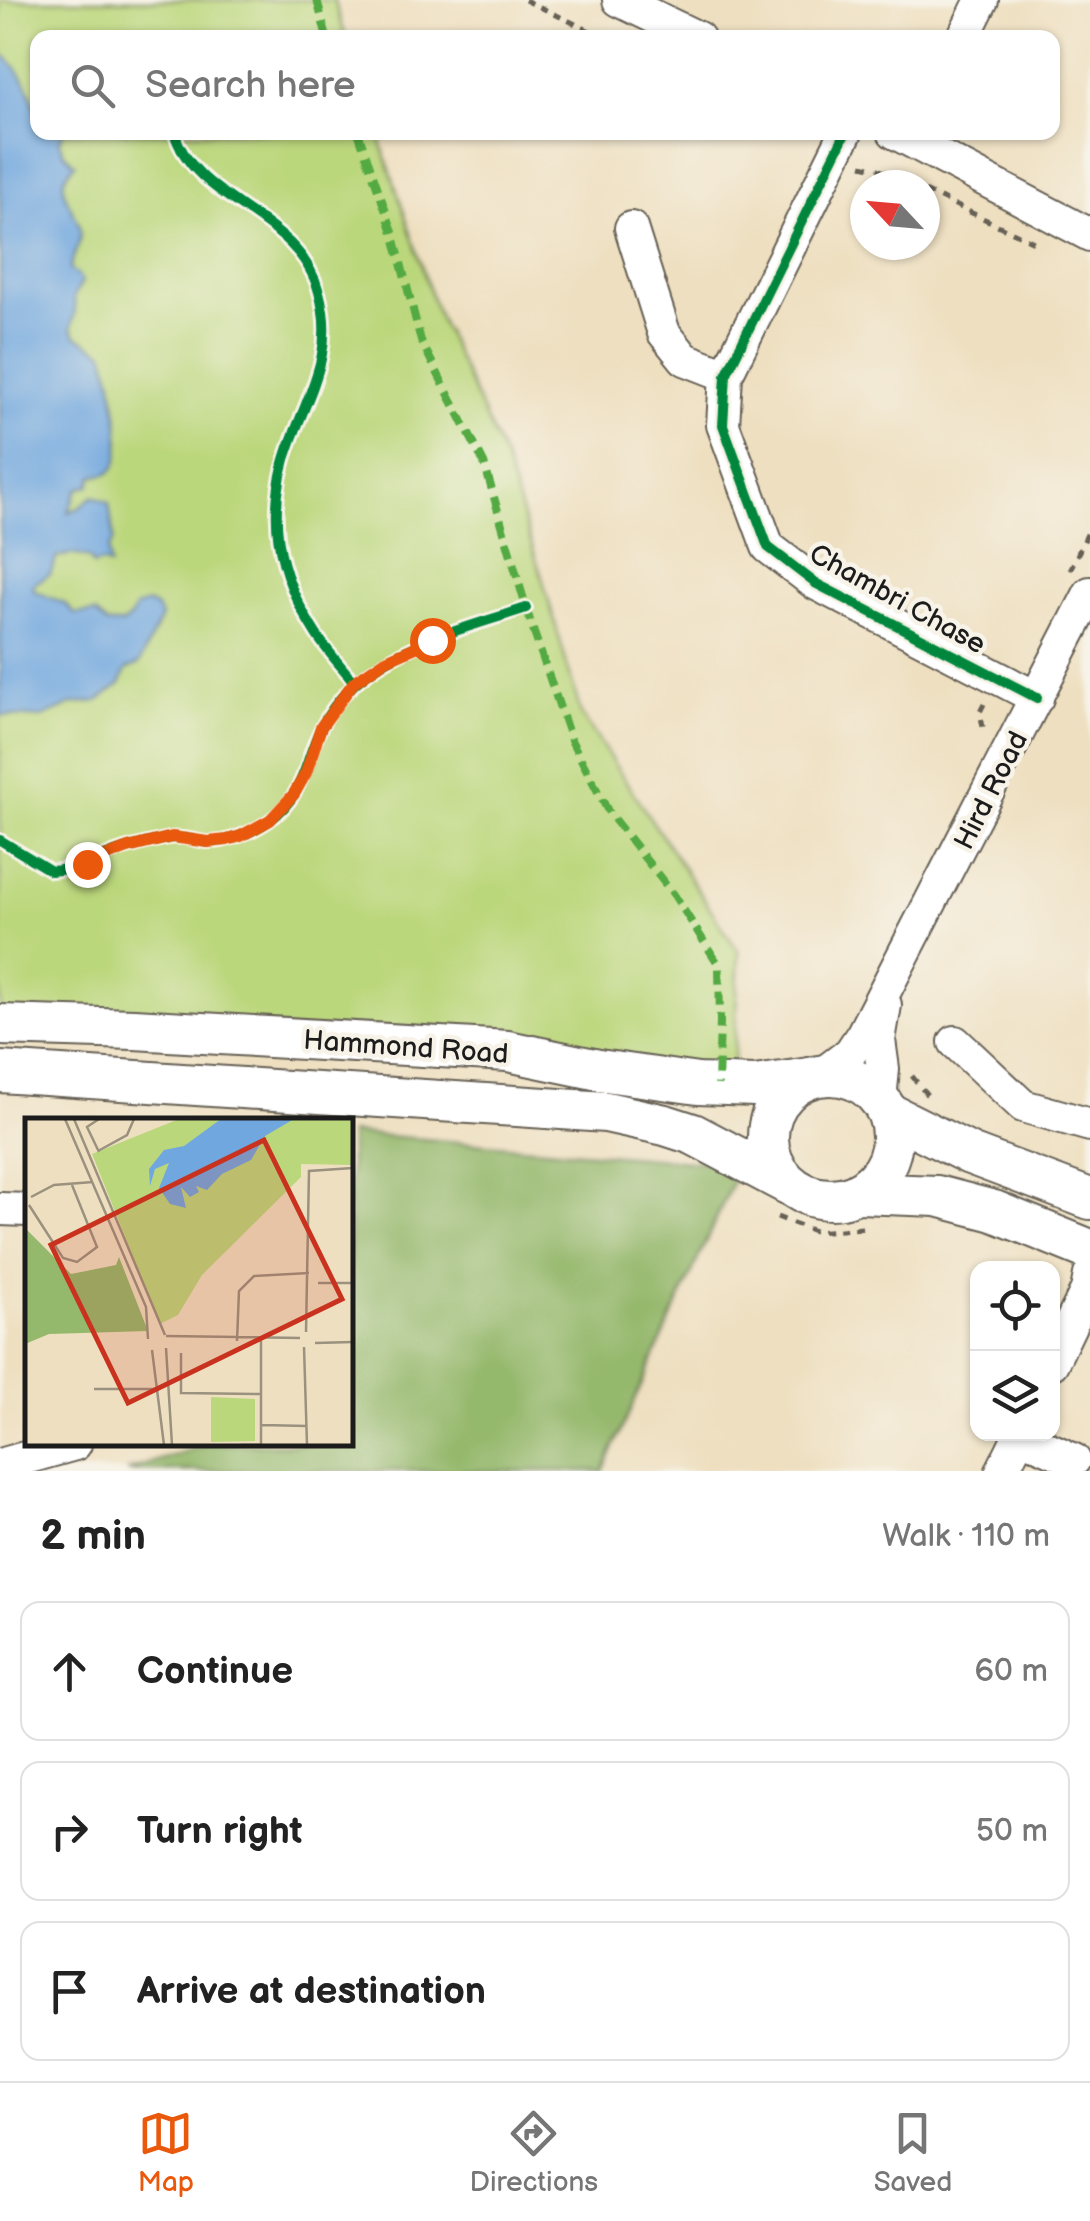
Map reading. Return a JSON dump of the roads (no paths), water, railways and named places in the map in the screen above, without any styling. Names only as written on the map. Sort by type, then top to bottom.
[{"type":"main road","name":"Hammond Road","points":[[0,1025],[508,1050],[599,1070],[698,1084],[755,1086],[816,1076]]},
{"type":"main road","name":"Hammond Road","points":[[0,1072],[606,1112],[693,1134],[777,1196]]},
{"type":"main road","points":[[1090,1199],[970,1154],[884,1106],[854,1079],[838,1075],[816,1076],[791,1088],[776,1105],[768,1125],[777,1196],[841,1199],[862,1210],[938,1196],[994,1210],[1090,1250]]},
{"type":"main road","points":[[862,1210],[891,1150],[892,1131],[884,1106]]},
{"type":"street","points":[[619,0],[681,30]]},
{"type":"street","points":[[968,30],[982,0]]},
{"type":"street","name":"Chambri Chase","points":[[842,140],[726,375],[723,425],[768,546],[815,584],[1038,698]]},
{"type":"street","points":[[909,140],[1090,234]]},
{"type":"street","points":[[631,228],[664,333],[685,359],[726,375]]},
{"type":"street","name":"Hird Road","points":[[816,1076],[850,1053],[862,1035],[1090,593]]},
{"type":"street","name":"Hird Road","points":[[884,1106],[879,1040],[888,986]]},
{"type":"street","points":[[954,1042],[1023,1106],[1090,1125]]},
{"type":"street","points":[[0,1209],[25,1210]]},
{"type":"street","points":[[1058,1351],[1090,1275]]},
{"type":"street","points":[[1002,1471],[1016,1441]]},
{"type":"street","points":[[1034,1441],[1074,1460]]},
{"type":"street","points":[[0,1465],[67,1446]]},
{"type":"water","points":[[0,52],[16,68],[30,94],[30,140],[60,140],[64,153],[75,164],[64,181],[80,231],[70,270],[82,282],[74,296],[71,328],[76,336],[104,352],[119,429],[114,468],[93,476],[90,485],[78,489],[68,512],[93,496],[109,503],[114,540],[108,551],[110,566],[101,562],[93,565],[90,558],[72,554],[57,557],[50,574],[34,584],[34,591],[64,603],[75,614],[95,613],[107,624],[122,624],[136,607],[147,603],[157,608],[161,617],[139,664],[126,670],[120,684],[98,701],[72,704],[40,718],[0,715]]}]
